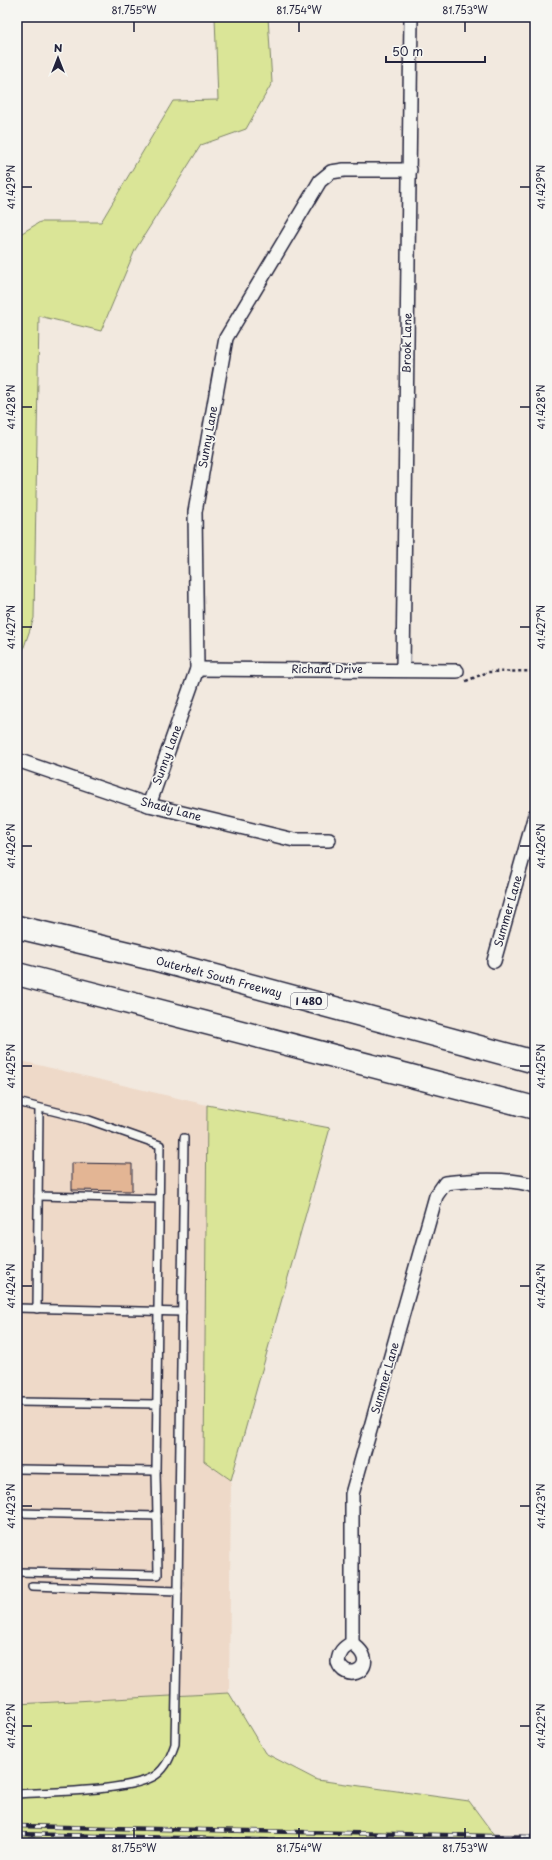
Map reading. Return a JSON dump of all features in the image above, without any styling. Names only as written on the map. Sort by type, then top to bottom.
[{"type":"highway","name":"Outerbelt South Freeway","points":[[17,927],[153,958],[535,1062]]},
{"type":"highway","points":[[17,974],[535,1108]]},
{"type":"street","name":"Brook Lane","points":[[404,669],[411,17]]},
{"type":"street","name":"Sunny Lane","points":[[149,805],[197,669],[195,512],[226,338],[320,181],[331,172],[344,170],[410,170]]},
{"type":"street","name":"Richard Drive","points":[[197,669],[457,670]]},
{"type":"street","name":"Shady Lane","points":[[17,760],[149,805],[294,840],[329,840]]},
{"type":"street","name":"Summer Lane","points":[[494,961],[535,815]]},
{"type":"street","name":"Summer Lane","points":[[352,1643],[352,1494],[436,1196],[445,1183],[459,1181],[511,1182],[535,1186]]},
{"type":"lane","points":[[17,1102],[89,1120],[160,1145],[156,1471],[158,1575],[17,1572]]},
{"type":"lane","points":[[37,1309],[39,1108]]},
{"type":"lane","points":[[17,1794],[130,1785],[151,1777],[163,1768],[171,1758],[175,1744],[184,1138]]},
{"type":"lane","points":[[38,1196],[159,1199]]},
{"type":"lane","points":[[17,1308],[182,1312]]},
{"type":"lane","points":[[17,1402],[157,1404]]},
{"type":"lane","points":[[17,1469],[156,1471]]},
{"type":"lane","points":[[17,1513],[157,1516]]},
{"type":"lane","points":[[32,1586],[178,1591]]},
{"type":"path","points":[[463,683],[488,672],[535,671]]},
{"type":"shaded area","points":[[17,1060],[207,1105],[204,1461],[231,1480],[229,1693],[17,1704]]},
{"type":"green space","points":[[215,17],[268,17],[272,83],[246,129],[201,145],[135,250],[101,331],[39,316],[34,618],[17,667],[17,236],[40,222],[101,222],[173,101],[218,100]]},
{"type":"green space","points":[[207,1105],[330,1128],[231,1480],[204,1461]]},
{"type":"green space","points":[[229,1693],[265,1753],[317,1780],[469,1801],[500,1843],[17,1843],[17,1704]]},
{"type":"building","points":[[72,1163],[132,1164],[132,1191],[72,1190]]},
{"type":"railway","points":[[17,1826],[535,1837]]},
{"type":"railway","points":[[17,1834],[384,1843]]}]
